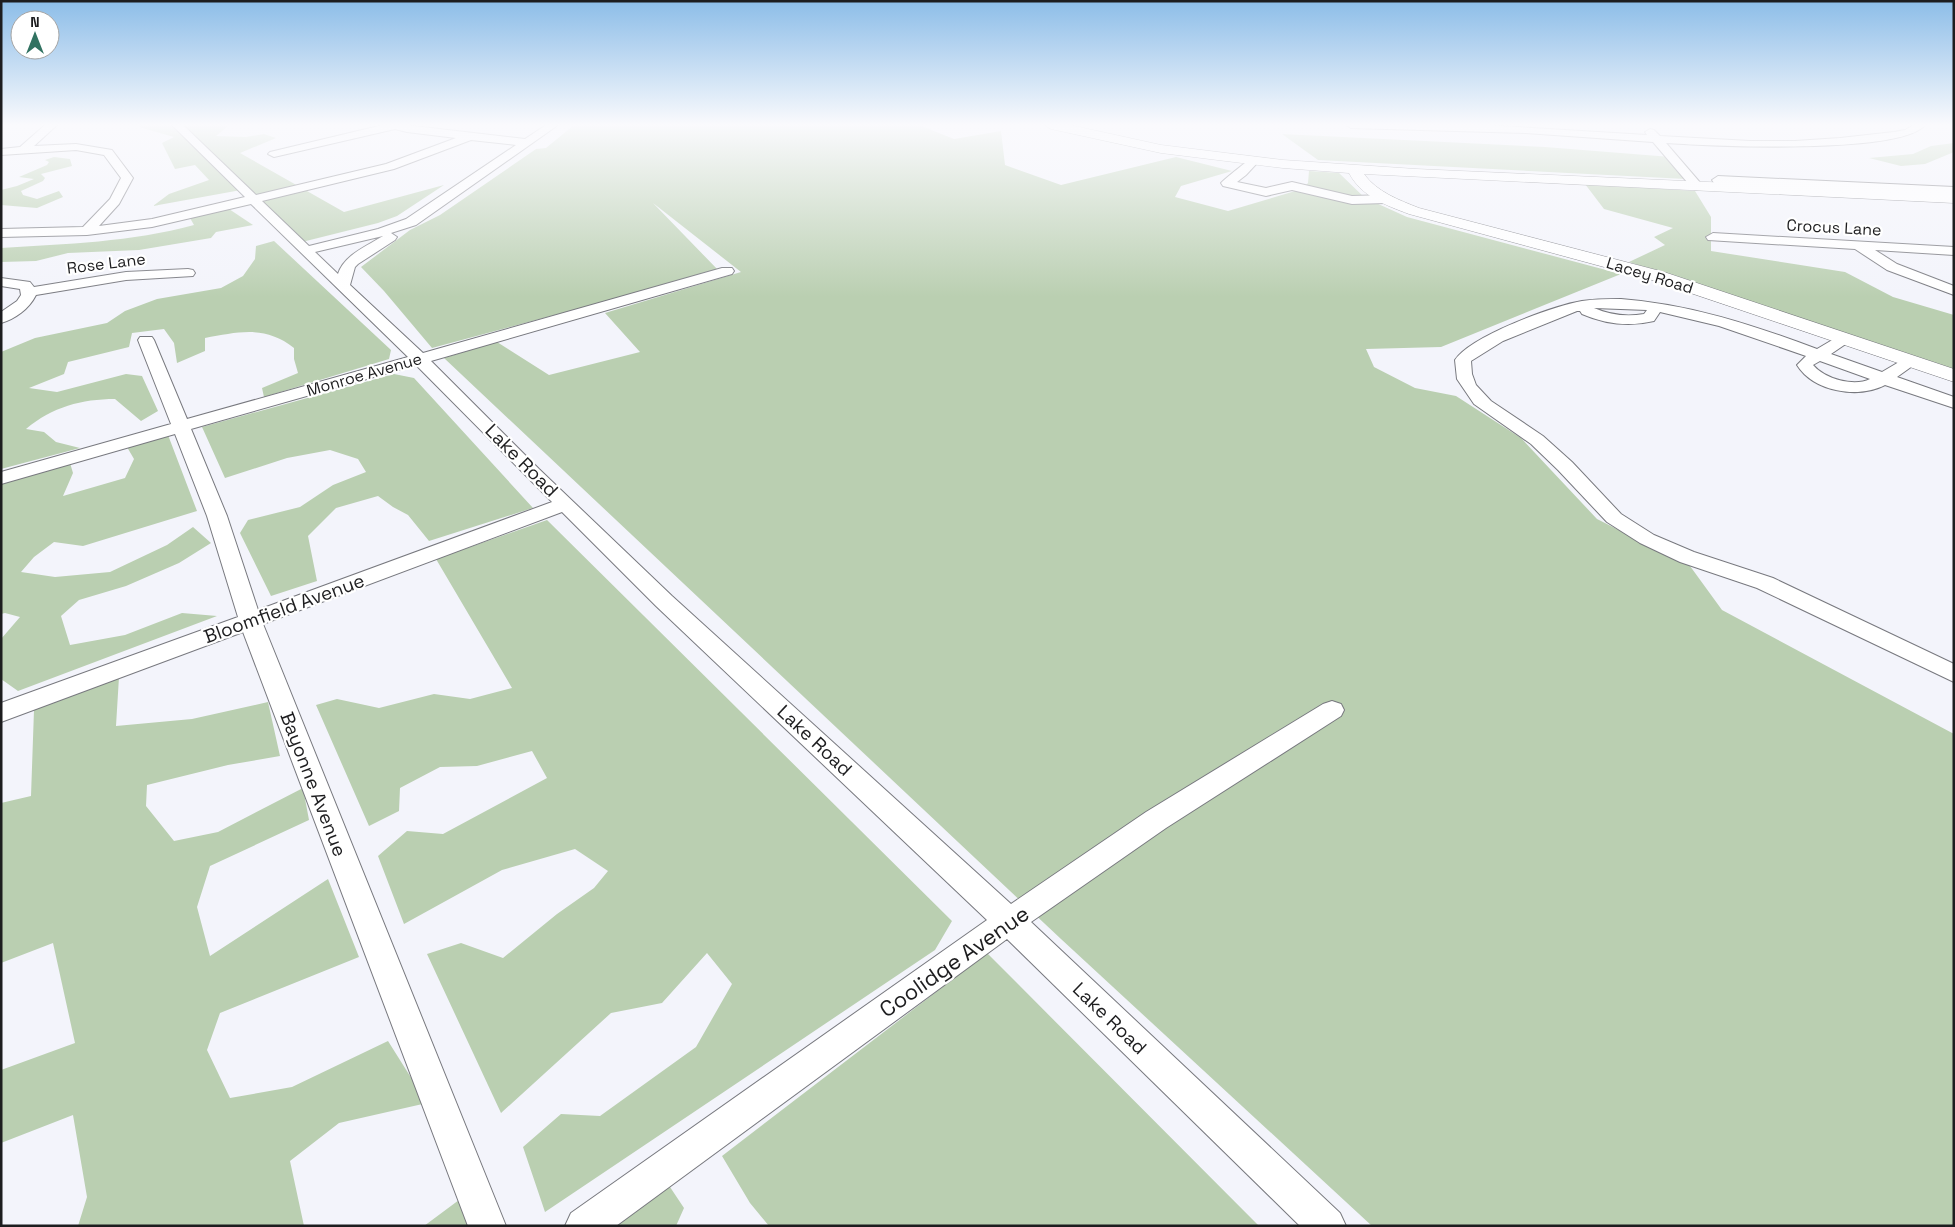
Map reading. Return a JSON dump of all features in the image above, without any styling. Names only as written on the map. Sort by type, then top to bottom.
[{"type":"main road","name":"Lacey Road","points":[[1364,182],[1386,199],[1414,211],[1658,276],[1954,376]]},
{"type":"main road","points":[[1622,182],[1954,198]]},
{"type":"street","points":[[87,231],[116,201],[126,182]]},
{"type":"street","name":"Lake Road","points":[[235,182],[394,336],[420,358],[552,492],[664,601],[1009,921],[1327,1226]]},
{"type":"street","points":[[1,233],[87,231],[152,223],[327,182]]},
{"type":"street","points":[[342,286],[345,272],[353,261],[468,182]]},
{"type":"street","points":[[1228,182],[1266,192],[1292,186],[1352,200],[1386,199]]},
{"type":"street","points":[[1694,182],[1697,186]]},
{"type":"street","points":[[1766,182],[1954,191]]},
{"type":"street","points":[[305,248],[394,223],[429,209]]},
{"type":"street","points":[[305,248],[382,232],[411,222]]},
{"type":"street","name":"Crocus Lane","points":[[1713,237],[1954,251]]},
{"type":"street","points":[[1858,246],[1892,267],[1954,291]]},
{"type":"street","name":"Monroe Avenue","points":[[1,478],[728,271]]},
{"type":"street","name":"Rose Lane","points":[[29,292],[108,278],[188,273]]},
{"type":"street","points":[[1,282],[25,285],[29,292],[21,306],[1,318]]},
{"type":"street","points":[[1954,403],[1707,317],[1654,306],[1613,304],[1577,306],[1556,312],[1495,339],[1470,354],[1463,360],[1462,373],[1478,399],[1537,440],[1566,466],[1614,518],[1647,540],[1765,583],[1954,674]]},
{"type":"street","name":"Bayonne Avenue","points":[[146,340],[217,516],[250,620],[487,1226]]},
{"type":"street","points":[[1818,355],[1845,340]]},
{"type":"street","points":[[1882,378],[1910,362]]},
{"type":"street","name":"Bloomfield Avenue","points":[[1,714],[566,504]]},
{"type":"street","name":"Coolidge Avenue","points":[[584,1226],[1009,921],[1156,820],[1332,710]]},
{"type":"green space","points":[[26,182],[40,182],[21,191],[23,195],[37,199],[59,191],[63,197],[37,208],[1,205],[1,190]]},
{"type":"green space","points":[[203,182],[292,182],[344,212],[444,185],[397,216],[378,223],[298,243],[241,190],[153,206],[169,194]]},
{"type":"green space","points":[[488,182],[1053,182],[1061,185],[1072,182],[1194,182],[1181,186],[1175,197],[1228,211],[1302,189],[1308,182],[1349,182],[1365,198],[1407,217],[1621,274],[1441,347],[1366,349],[1374,367],[1415,388],[1456,396],[1521,438],[1597,519],[1690,566],[1722,610],[1954,734],[1954,1226],[1372,1226],[1061,939],[444,358],[497,342],[549,375],[640,352],[605,313],[741,272],[653,203],[719,271],[432,348],[361,267],[410,230],[440,215]]},
{"type":"green space","points":[[1585,184],[1695,191],[1711,217],[1711,251],[1845,272],[1893,297],[1954,315],[1954,371],[1629,262],[1665,245],[1654,237],[1673,228],[1604,209]]},
{"type":"green space","points":[[229,209],[253,225],[216,232],[211,238],[139,250],[68,253],[36,261],[1,262],[1,248],[123,239],[171,231],[194,225],[190,218]]},
{"type":"green space","points":[[274,241],[391,350],[389,359],[264,397],[262,388],[298,373],[294,359],[294,348],[273,336],[262,333],[240,332],[205,338],[205,351],[177,363],[174,343],[164,329],[132,333],[129,347],[68,362],[64,374],[29,388],[57,392],[126,374],[142,376],[158,411],[141,421],[115,399],[79,403],[57,410],[36,421],[26,429],[44,432],[56,442],[80,448],[1,469],[1,352],[35,338],[107,323],[125,311],[157,299],[221,288],[243,276],[255,259],[256,246]]},
{"type":"green space","points":[[394,374],[414,378],[533,508],[429,541],[408,515],[378,496],[336,508],[308,536],[317,581],[271,596],[240,533],[248,520],[300,507],[333,485],[366,472],[358,459],[330,450],[287,458],[225,478],[202,427]]},
{"type":"green space","points":[[168,435],[197,511],[83,546],[54,542],[34,557],[21,572],[55,577],[110,572],[167,545],[193,527],[211,543],[179,563],[126,586],[79,600],[61,616],[70,645],[125,635],[182,613],[217,616],[18,691],[1,679],[1,639],[20,617],[5,613],[1,614],[1,483],[70,463],[73,473],[63,496],[125,478],[134,459],[127,447]]},
{"type":"green space","points":[[547,520],[952,921],[935,950],[545,1212],[523,1147],[561,1114],[600,1116],[696,1047],[732,984],[707,953],[662,1003],[611,1013],[501,1113],[427,954],[461,943],[503,958],[557,914],[594,888],[608,871],[575,849],[502,870],[404,924],[378,856],[407,831],[443,834],[547,778],[532,751],[477,766],[440,767],[400,788],[399,811],[369,826],[316,705],[337,699],[379,708],[434,694],[470,699],[512,688],[436,559]]},
{"type":"green space","points":[[119,677],[116,726],[192,719],[268,702],[280,756],[228,765],[147,785],[146,806],[174,841],[218,832],[303,788],[309,820],[210,866],[197,907],[210,956],[328,879],[359,957],[220,1013],[207,1050],[230,1098],[292,1087],[388,1041],[427,1103],[339,1123],[290,1161],[304,1226],[78,1226],[87,1197],[73,1115],[1,1143],[1,1070],[75,1043],[53,943],[1,963],[1,803],[31,796],[34,710]]},
{"type":"green space","points":[[987,953],[1259,1226],[769,1226],[750,1203],[722,1156]]},
{"type":"green space","points":[[668,1184],[684,1208],[676,1226],[614,1226]]},
{"type":"green space","points":[[459,1200],[468,1226],[424,1226]]}]
